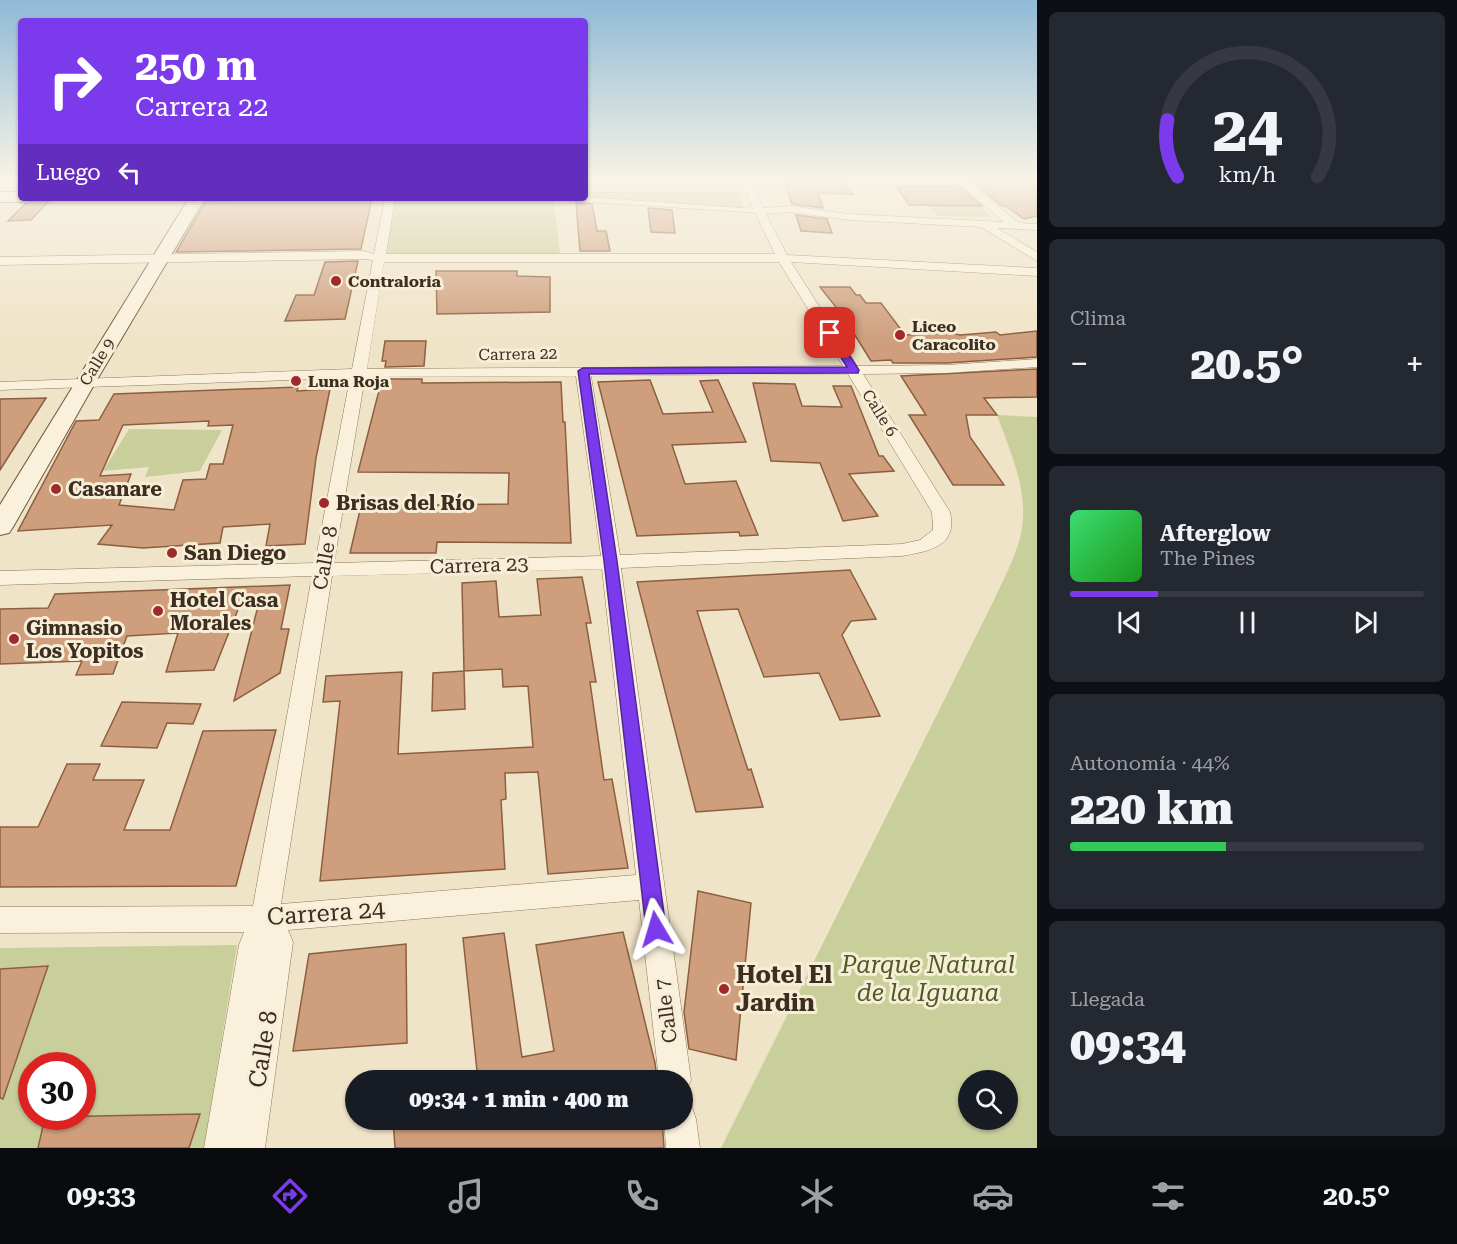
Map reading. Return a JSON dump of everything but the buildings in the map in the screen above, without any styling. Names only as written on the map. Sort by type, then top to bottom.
[{"type":"main road","name":"Calle 9","points":[[0,496],[76,383],[151,261],[166,232]]},
{"type":"main road","name":"Calle 9","points":[[151,261],[173,232]]},
{"type":"main road","name":"Calle 9","points":[[0,527],[76,383]]},
{"type":"street","name":"Calle 8","points":[[221,1148],[253,945],[266,919],[323,570],[383,232]]},
{"type":"street","name":"Calle 6","points":[[770,232],[783,258],[854,370],[945,522]]},
{"type":"street","points":[[995,232],[1037,257]]},
{"type":"street","points":[[0,261],[360,262],[378,258],[783,258],[1037,272]]},
{"type":"street","points":[[0,267],[151,261]]},
{"type":"street","name":"Carrera 22","points":[[0,386],[358,374],[946,369],[1037,363]]},
{"type":"street","name":"Calle 7","points":[[583,371],[611,561],[674,1070]]},
{"type":"street","name":"Carrera 23","points":[[0,578],[323,570],[902,550],[924,546],[934,541],[942,532],[945,522]]},
{"type":"street","name":"Carrera 24","points":[[0,921],[266,919],[651,886]]},
{"type":"street","name":"Calle 8","points":[[248,1148],[279,942],[266,919]]},
{"type":"street","points":[[681,1130],[683,1148]]},
{"type":"green space","points":[[390,232],[557,232],[560,253],[552,256],[387,253]]},
{"type":"green space","name":"Parque Natural de la Iguana","points":[[997,415],[1037,417],[1037,1148],[721,1148],[1013,559],[1022,528],[1023,511],[1019,478]]},
{"type":"green space","points":[[129,429],[222,430],[200,471],[145,477],[149,467],[103,471]]},
{"type":"green space","points":[[237,945],[204,1148],[0,1148],[0,948]]},
{"type":"place","name":"Contraloria","points":[[336,281]]},
{"type":"place","name":"Liceo Caracolito","points":[[900,335]]},
{"type":"place","name":"Luna Roja","points":[[296,381]]},
{"type":"place","name":"Casanare","points":[[56,489]]},
{"type":"place","name":"Brisas del Río","points":[[324,503]]},
{"type":"place","name":"San Diego","points":[[172,553]]},
{"type":"place","name":"Hotel Casa Morales","points":[[158,611]]},
{"type":"place","name":"Gimnasio Los Yopitos","points":[[14,639]]},
{"type":"place","name":"Hotel El Jardin","points":[[724,989]]},
{"type":"route","points":[[656,929],[611,561],[583,371],[854,370],[830,333]]}]
